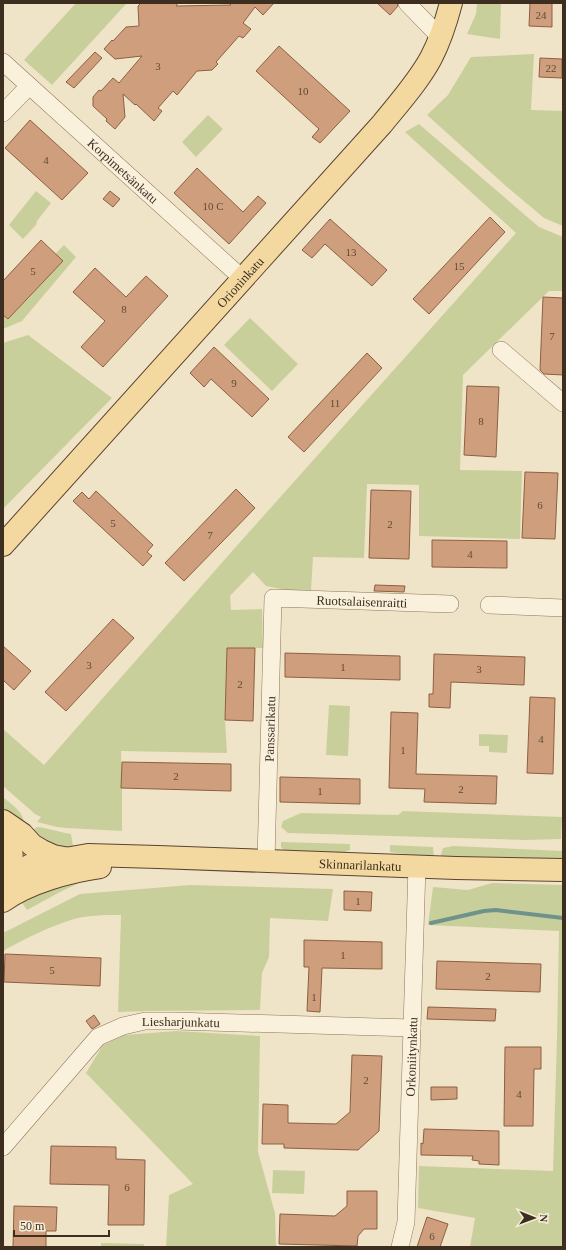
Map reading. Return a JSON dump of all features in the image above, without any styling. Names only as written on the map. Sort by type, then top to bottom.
[{"type":"main road","name":"Orioninkatu","points":[[3,545],[376,131],[414,84],[431,57],[445,25],[451,3]]},
{"type":"main road","points":[[3,821],[22,834],[25,852],[48,875],[56,877]]},
{"type":"main road","name":"Skinnarilankatu","points":[[5,889],[25,852],[68,858],[88,855],[563,870]]},
{"type":"main road","name":"Skinnarilankatu","points":[[5,889],[91,868],[158,857]]},
{"type":"street","points":[[407,3],[440,37]]},
{"type":"street","name":"Korpimetsänkatu","points":[[3,62],[243,278]]},
{"type":"street","points":[[3,113],[29,86]]},
{"type":"street","points":[[501,350],[563,403]]},
{"type":"street","name":"Ruotsalaisenraitti","points":[[273,598],[450,604]]},
{"type":"street","name":"Panssarikatu","points":[[266,861],[273,598]]},
{"type":"street","points":[[488,606],[563,608]]},
{"type":"street","name":"Orkoniitynkatu","points":[[400,1247],[406,1222],[417,866]]},
{"type":"street","name":"Liesharjunkatu","points":[[3,1147],[98,1037],[123,1026],[145,1021],[176,1021],[412,1028]]},
{"type":"green space","points":[[76,3],[127,3],[52,85],[24,60]]},
{"type":"green space","points":[[477,3],[501,3],[500,39],[467,34],[476,14]]},
{"type":"green space","points":[[534,54],[531,110],[563,111],[563,226],[544,218],[427,115],[448,95],[471,57]]},
{"type":"green space","points":[[208,115],[223,129],[196,157],[182,142]]},
{"type":"green space","points":[[419,124],[539,227],[563,237],[563,291],[549,291],[463,375],[460,470],[522,471],[520,539],[419,536],[419,485],[367,484],[364,558],[313,557],[311,591],[286,590],[266,586],[253,572],[230,596],[231,610],[262,609],[263,648],[227,648],[225,720],[227,753],[121,751],[122,831],[66,828],[37,822],[41,817],[35,814],[3,786],[3,729],[44,765],[233,550],[516,233],[405,132]]},
{"type":"green space","points":[[36,191],[51,203],[37,221],[36,225],[23,239],[9,225]]},
{"type":"green space","points":[[64,245],[76,257],[22,321],[3,329],[3,315],[8,319],[62,261],[55,254]]},
{"type":"green space","points":[[250,318],[298,364],[272,391],[224,345]]},
{"type":"green space","points":[[28,335],[112,398],[3,509],[3,343]]},
{"type":"green space","points":[[329,705],[350,706],[348,756],[326,755]]},
{"type":"green space","points":[[479,734],[508,735],[507,753],[489,752],[489,746],[479,746]]},
{"type":"green space","points":[[3,797],[22,815],[24,823],[3,811]]},
{"type":"green space","points":[[403,811],[562,817],[561,839],[526,840],[288,833],[281,827],[283,821],[301,813],[398,815]]},
{"type":"green space","points":[[37,827],[71,834],[74,852],[64,853],[28,834]]},
{"type":"green space","points":[[281,842],[350,844],[350,850],[339,854],[291,853],[281,847]]},
{"type":"green space","points":[[390,845],[433,847],[434,858],[390,852]]},
{"type":"green space","points":[[453,846],[563,851],[563,862],[440,858],[443,848]]},
{"type":"green space","points":[[78,876],[79,883],[27,910],[21,901]]},
{"type":"green space","points":[[492,883],[563,885],[563,1247],[470,1247],[475,1218],[418,1208],[419,1166],[553,1171],[559,931],[428,925],[433,887],[468,890]]},
{"type":"green space","points":[[190,885],[333,889],[328,921],[270,918],[269,957],[262,973],[260,1010],[118,1012],[121,915],[102,915],[77,918],[38,933],[6,949],[3,952],[3,933],[80,894]]},
{"type":"green space","points":[[176,1031],[260,1036],[258,1152],[275,1213],[276,1247],[166,1247],[169,1195],[193,1184],[86,1073],[103,1045],[125,1035]]},
{"type":"green space","points":[[273,1170],[305,1171],[304,1194],[272,1193]]},
{"type":"green space","points":[[101,1243],[144,1244],[144,1247],[101,1247]]},
{"type":"building","points":[[141,3],[178,3],[176,6],[231,5],[229,3],[274,3],[263,15],[255,7],[243,23],[251,29],[243,38],[239,36],[216,62],[218,64],[212,70],[197,71],[177,95],[173,91],[158,108],[162,111],[154,121],[123,94],[125,117],[115,129],[93,106],[93,97],[113,78],[119,83],[142,56],[115,59],[104,49],[126,27],[139,26],[138,6]]},
{"type":"building","points":[[377,3],[397,3],[398,6],[390,15]]},
{"type":"building","points":[[530,3],[552,3],[552,27],[529,26]]},
{"type":"building","points":[[279,46],[350,111],[320,143],[312,137],[319,129],[256,71]]},
{"type":"building","points":[[95,52],[102,58],[74,88],[66,82]]},
{"type":"building","points":[[540,58],[562,59],[562,78],[539,77]]},
{"type":"building","points":[[30,120],[88,173],[62,200],[5,148]]},
{"type":"building","points":[[197,168],[243,212],[258,196],[266,203],[229,244],[174,193]]},
{"type":"building","points":[[110,191],[120,199],[113,207],[103,199]]},
{"type":"building","points":[[490,217],[505,232],[429,314],[413,299]]},
{"type":"building","points":[[330,219],[387,270],[372,286],[325,244],[312,258],[302,250]]},
{"type":"building","points":[[41,240],[63,261],[8,319],[3,315],[3,281]]},
{"type":"building","points":[[95,268],[126,297],[146,276],[168,296],[103,367],[81,347],[105,321],[73,292]]},
{"type":"building","points":[[543,297],[563,298],[563,375],[544,374],[540,370]]},
{"type":"building","points":[[214,347],[269,399],[252,417],[211,379],[204,387],[190,373]]},
{"type":"building","points":[[367,353],[382,368],[304,452],[288,437]]},
{"type":"building","points":[[467,386],[499,387],[496,457],[464,455]]},
{"type":"building","points":[[525,472],[558,473],[555,539],[522,538]]},
{"type":"building","points":[[236,489],[255,508],[184,581],[165,563]]},
{"type":"building","points":[[371,490],[411,491],[409,559],[369,558]]},
{"type":"building","points":[[96,491],[153,545],[147,552],[152,556],[143,566],[73,501],[82,492],[89,499]]},
{"type":"building","points":[[432,540],[507,541],[507,568],[432,567]]},
{"type":"building","points":[[375,585],[405,586],[404,592],[374,591]]},
{"type":"building","points":[[113,619],[134,638],[66,711],[45,692]]},
{"type":"building","points":[[3,646],[31,671],[14,690],[3,680]]},
{"type":"building","points":[[227,648],[255,648],[253,721],[225,720]]},
{"type":"building","points":[[285,653],[400,656],[400,680],[285,677]]},
{"type":"building","points":[[434,654],[525,657],[524,685],[451,682],[450,708],[429,707],[429,694],[433,694]]},
{"type":"building","points":[[530,697],[555,698],[553,774],[527,773]]},
{"type":"building","points":[[391,712],[418,713],[416,774],[497,776],[496,804],[424,802],[425,789],[389,788]]},
{"type":"building","points":[[122,762],[231,764],[231,791],[121,788]]},
{"type":"building","points":[[280,777],[360,779],[360,804],[280,802]]},
{"type":"building","points":[[344,891],[372,892],[371,911],[344,910]]},
{"type":"building","points":[[304,940],[382,942],[382,969],[322,968],[320,1012],[307,1011],[309,967],[304,967]]},
{"type":"building","points":[[5,954],[101,958],[100,986],[4,982]]},
{"type":"building","points":[[437,961],[541,964],[540,992],[436,989]]},
{"type":"building","points":[[428,1007],[496,1009],[495,1021],[427,1019]]},
{"type":"building","points":[[94,1015],[100,1024],[92,1029],[86,1021]]},
{"type":"building","points":[[505,1047],[541,1047],[541,1069],[534,1069],[533,1126],[504,1126]]},
{"type":"building","points":[[352,1055],[382,1056],[379,1131],[358,1150],[284,1148],[284,1144],[262,1144],[263,1104],[288,1105],[288,1123],[336,1124],[350,1112]]},
{"type":"building","points":[[431,1087],[457,1087],[457,1099],[431,1100]]},
{"type":"building","points":[[424,1129],[499,1131],[499,1165],[479,1164],[479,1161],[472,1160],[473,1156],[421,1155],[421,1143],[423,1144]]},
{"type":"building","points":[[51,1146],[116,1147],[116,1159],[145,1160],[144,1225],[108,1225],[109,1185],[50,1184]]},
{"type":"building","points":[[347,1191],[377,1191],[377,1229],[364,1229],[358,1236],[357,1246],[279,1244],[280,1214],[335,1216],[347,1206]]},
{"type":"building","points":[[14,1206],[57,1207],[56,1231],[46,1231],[46,1247],[13,1247]]},
{"type":"building","points":[[427,1217],[448,1224],[440,1247],[417,1247]]},
{"type":"waterway","points":[[431,923],[484,911],[496,910],[563,918]]}]
